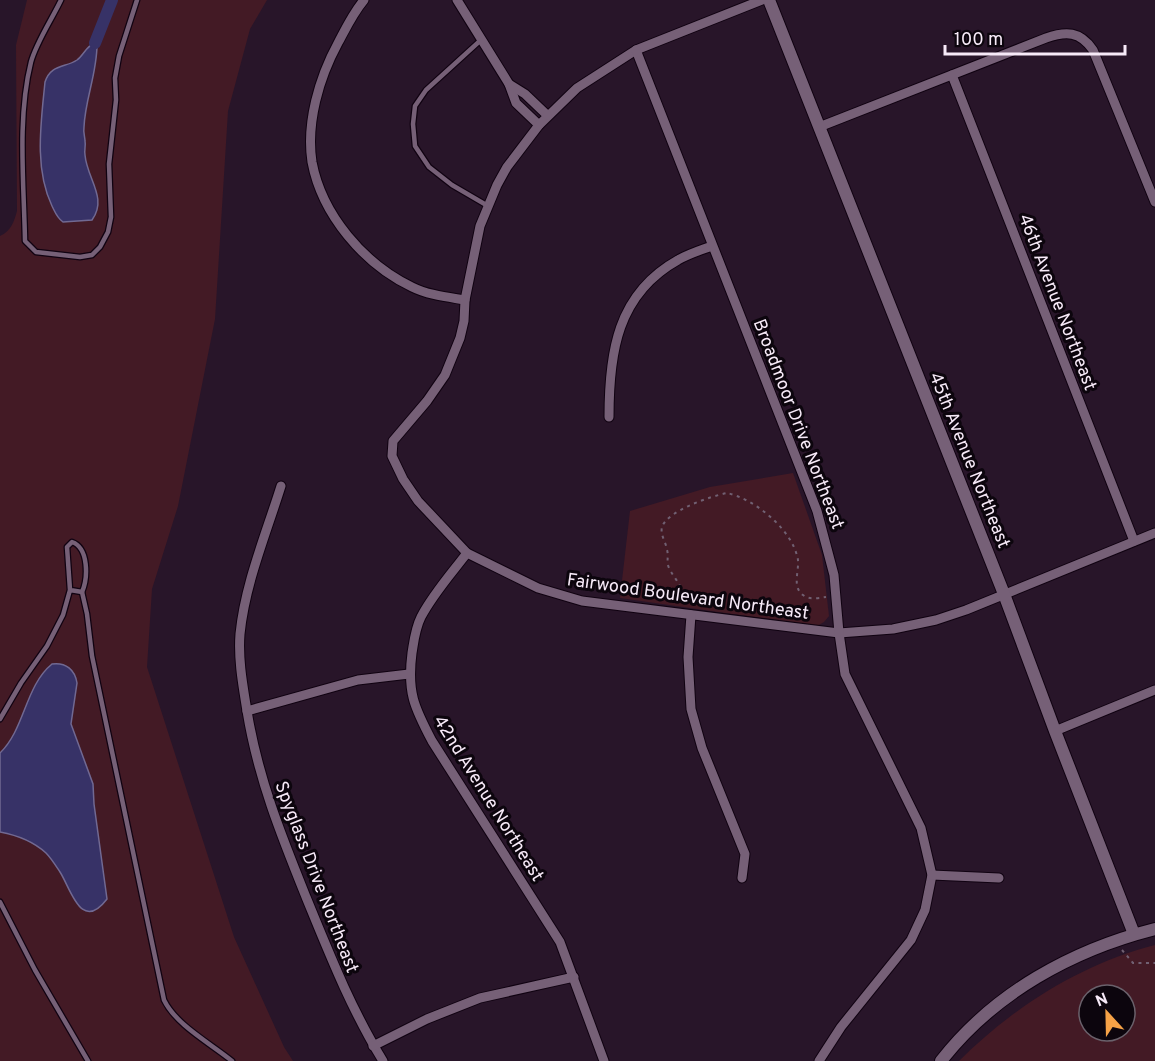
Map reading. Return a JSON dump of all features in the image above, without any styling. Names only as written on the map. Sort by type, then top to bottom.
[{"type":"street","points":[[364,0],[350,19],[332,54],[319,91],[311,133],[312,162],[319,186],[334,217],[352,241],[378,265],[412,288],[431,295],[465,300],[475,244],[488,206],[507,166],[547,115],[585,82],[636,50],[762,0]]},
{"type":"street","points":[[457,0],[509,84],[516,103],[539,125]]},
{"type":"street","name":"45th Avenue Northeast","points":[[769,0],[1004,594],[1134,934]]},
{"type":"street","points":[[819,127],[1046,38],[1061,33],[1073,33],[1080,36],[1093,50],[1155,202]]},
{"type":"street","name":"Broadmoor Drive Northeast","points":[[636,50],[817,511],[829,552],[837,597],[839,633],[848,682],[895,771],[921,828],[932,875],[925,910],[911,940],[841,1027],[819,1061]]},
{"type":"street","name":"46th Avenue Northeast","points":[[952,75],[1134,541]]},
{"type":"street","points":[[509,84],[525,94],[547,115]]},
{"type":"street","points":[[609,417],[609,383],[614,344],[618,330],[632,302],[655,274],[679,258],[712,246]]},
{"type":"street","name":"Fairwood Boulevard Northeast","points":[[465,300],[460,338],[445,375],[427,401],[396,437],[392,446],[392,456],[408,486],[431,516],[467,554],[538,588],[582,601],[839,633],[906,627],[946,616],[1155,533]]},
{"type":"street","name":"Spyglass Drive Northeast","points":[[281,486],[249,585],[240,633],[240,662],[247,711],[261,774],[279,832],[343,988],[383,1061]]},
{"type":"street","name":"42nd Avenue Northeast","points":[[467,554],[436,593],[421,617],[414,640],[409,674],[411,692],[417,711],[432,741],[560,942],[604,1061]]},
{"type":"street","points":[[686,615],[691,709],[702,748],[745,854],[742,878]]},
{"type":"street","points":[[247,711],[358,680],[409,674]]},
{"type":"street","points":[[1055,730],[1155,690]]},
{"type":"street","points":[[932,875],[999,878]]},
{"type":"street","points":[[941,1061],[954,1043],[974,1024],[1024,984],[1066,960],[1116,940],[1155,929]]},
{"type":"street","points":[[373,1046],[427,1019],[480,998],[574,977]]},
{"type":"lane","points":[[61,0],[32,60],[27,88],[24,120],[25,241],[36,252],[80,257],[92,255],[100,247],[110,224],[109,164],[116,100],[115,78],[118,56],[137,0]]},
{"type":"lane","points":[[482,39],[426,90],[415,106],[413,124],[415,146],[429,167],[488,206]]},
{"type":"lane","points":[[0,719],[21,683],[47,646],[63,615],[70,590],[67,547],[72,542],[78,544],[84,553],[85,585],[82,592],[92,656],[164,1000],[169,1012],[232,1061]]},
{"type":"lane","points":[[70,590],[82,592]]},
{"type":"lane","points":[[0,902],[35,970],[88,1061]]},
{"type":"path","points":[[686,615],[683,592],[668,563],[668,551],[662,535],[663,525],[667,518],[676,512],[727,493],[752,504],[775,520],[796,553],[798,561],[796,580],[802,594],[809,598],[837,597]]},
{"type":"path","points":[[1116,940],[1133,963],[1155,963]]},
{"type":"shaded area","points":[[27,0],[267,0],[250,29],[228,111],[215,319],[178,506],[152,589],[147,667],[234,937],[284,1047],[293,1061],[0,1061],[0,236],[12,226],[17,211],[16,45]]},
{"type":"shaded area","points":[[95,43],[97,45],[96,55],[84,131],[87,164],[98,204],[92,220],[63,222],[58,217],[46,191],[41,161],[40,145],[45,82],[51,72],[77,60],[89,46]]},
{"type":"shaded area","points":[[793,473],[822,555],[829,616],[824,622],[817,626],[620,598],[630,511],[710,487]]},
{"type":"shaded area","points":[[52,664],[66,666],[76,678],[71,724],[93,784],[107,899],[90,912],[78,905],[60,872],[46,853],[25,840],[0,832],[0,753],[15,732],[36,684]]},
{"type":"shaded area","points":[[1155,945],[1155,1061],[959,1061],[980,1041],[1025,1006],[1075,976]]},
{"type":"waterway","points":[[95,43],[112,0]]}]
